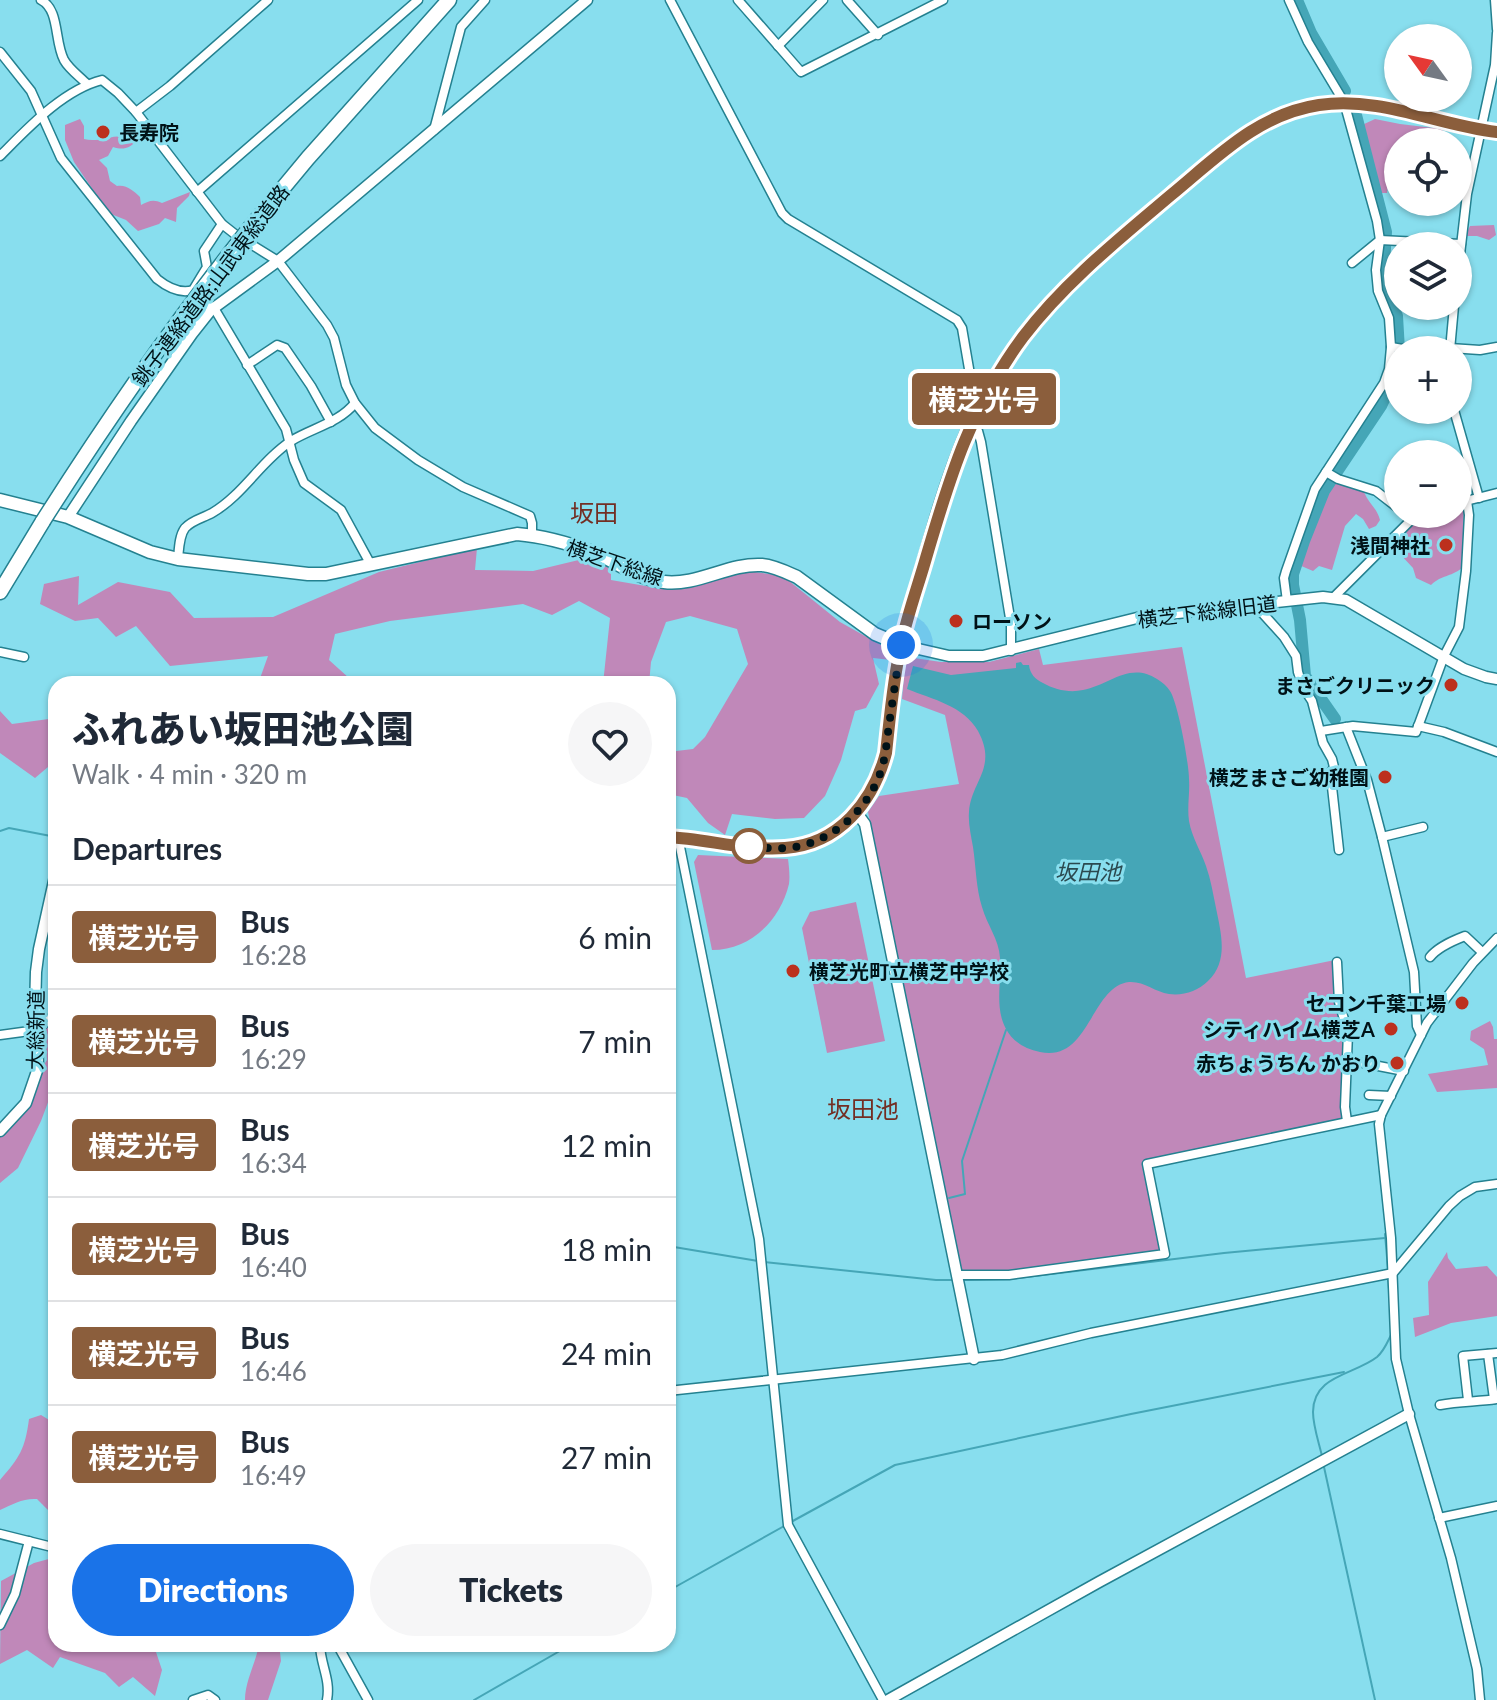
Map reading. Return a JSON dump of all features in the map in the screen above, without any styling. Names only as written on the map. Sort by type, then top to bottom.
[{"type":"highway","name":"銚子連絡道路;山武東総道路","points":[[0,592],[139,376],[191,304],[308,158],[449,0]]},
{"type":"main road","points":[[901,645],[949,482],[982,402],[1017,346],[1061,293],[1161,203],[1243,135],[1292,111],[1318,105],[1344,102],[1386,107],[1497,132]]},
{"type":"main road","name":"横芝下総線","points":[[0,500],[68,517],[150,552],[178,559],[308,574],[326,574],[517,534],[532,535],[594,553],[649,579],[665,583],[762,565],[797,577],[875,634],[901,645]]},
{"type":"street","points":[[136,112],[268,0]]},
{"type":"street","points":[[197,192],[418,0]]},
{"type":"street","points":[[434,131],[461,27],[485,0]]},
{"type":"street","points":[[68,517],[131,421],[214,308],[278,261],[587,0]]},
{"type":"street","points":[[670,0],[782,213],[957,320],[962,328],[973,392],[982,402]]},
{"type":"street","points":[[738,0],[801,72],[943,0]]},
{"type":"street","points":[[778,46],[823,0]]},
{"type":"street","points":[[847,0],[878,35]]},
{"type":"street","points":[[1289,0],[1308,42],[1344,102],[1377,221],[1380,240],[1376,270],[1378,291],[1389,318],[1390,336]]},
{"type":"street","points":[[1462,232],[1467,194],[1496,65],[1495,0]]},
{"type":"street","points":[[47,1],[66,64],[87,84]]},
{"type":"street","points":[[0,52],[31,91],[61,158],[151,273],[167,287],[186,292],[214,308],[286,429],[304,483],[341,510],[371,565]]},
{"type":"street","points":[[0,156],[42,115],[87,84],[102,80],[136,112],[222,224],[278,261],[327,325],[334,338],[346,385],[355,403],[375,428],[418,460],[463,487],[530,516],[532,535]]},
{"type":"street","points":[[186,292],[193,290],[207,267],[204,251],[222,224]]},
{"type":"street","points":[[1352,263],[1380,240],[1384,240]]},
{"type":"street","points":[[247,365],[277,345],[285,348],[331,422]]},
{"type":"street","points":[[1472,350],[1497,347]]},
{"type":"street","points":[[1287,601],[1284,578],[1312,497],[1330,475],[1384,383]]},
{"type":"street","points":[[178,559],[181,538],[194,521],[228,501],[290,442],[331,422],[349,411],[355,403]]},
{"type":"street","points":[[1458,424],[1479,498]]},
{"type":"street","points":[[970,425],[978,431],[981,442],[1011,624],[1011,651]]},
{"type":"street","points":[[1330,475],[1376,491],[1384,497]]},
{"type":"street","points":[[1472,500],[1497,493]]},
{"type":"street","points":[[1334,597],[1397,528]]},
{"type":"street","points":[[1321,731],[1346,727],[1416,732],[1444,656],[1459,627],[1468,528]]},
{"type":"street","name":"横芝下総線旧道","points":[[901,645],[957,656],[983,656],[1141,617],[1334,597],[1346,600],[1464,669],[1497,679]]},
{"type":"street","points":[[1255,605],[1284,637],[1296,656],[1303,687],[1312,701],[1323,743],[1332,759],[1339,850]]},
{"type":"street","points":[[676,837],[786,848],[824,837],[857,813],[870,795],[882,769],[901,645]]},
{"type":"street","points":[[0,652],[24,657]]},
{"type":"street","points":[[1418,726],[1444,732],[1497,752]]},
{"type":"street","points":[[1346,727],[1367,780],[1382,837],[1414,972],[1417,1026],[1421,1035]]},
{"type":"street","points":[[857,813],[865,824],[974,1359]]},
{"type":"street","points":[[1382,837],[1423,827]]},
{"type":"street","points":[[676,851],[759,1239],[788,1525],[885,1700],[1409,1414]]},
{"type":"street","name":"大総新道","points":[[0,1131],[26,1103],[38,1068],[36,972],[48,908]]},
{"type":"street","points":[[1432,951],[1465,936],[1482,952]]},
{"type":"street","points":[[1480,1700],[1474,1654],[1451,1558],[1396,1359],[1391,1238],[1379,1124],[1427,1023],[1482,952],[1497,938]]},
{"type":"street","points":[[1337,962],[1339,1002],[1348,1033],[1347,1121]]},
{"type":"street","points":[[0,1035],[37,1030],[48,1020]]},
{"type":"street","points":[[1363,1063],[1404,1071]]},
{"type":"street","points":[[1369,1095],[1391,1096]]},
{"type":"street","points":[[957,1275],[1009,1275],[1165,1254],[1147,1164],[1381,1115]]},
{"type":"street","points":[[676,1390],[1002,1355],[1091,1333],[1393,1273],[1460,1196],[1475,1187],[1497,1184]]},
{"type":"street","points":[[1440,1405],[1496,1399],[1492,1354],[1463,1356],[1468,1400]]},
{"type":"street","points":[[1439,1518],[1497,1506]]},
{"type":"street","points":[[0,1534],[48,1546]]},
{"type":"street","points":[[0,1625],[15,1594],[29,1541]]},
{"type":"street","points":[[321,1652],[329,1687],[327,1700]]},
{"type":"street","points":[[341,1652],[368,1700]]},
{"type":"street","points":[[193,1700],[208,1695],[215,1700]]},
{"type":"shaded area","points":[[80,119],[84,126],[84,139],[124,136],[136,141],[126,148],[113,147],[108,156],[99,160],[107,168],[110,181],[132,190],[140,197],[141,205],[151,201],[162,203],[190,192],[177,208],[176,222],[165,218],[159,224],[138,231],[126,220],[111,214],[74,162],[65,140],[65,125]]},
{"type":"shaded area","points":[[1375,119],[1434,128],[1384,128],[1384,193],[1381,193],[1362,125]]},
{"type":"shaded area","points":[[1494,225],[1496,235],[1489,240],[1472,236],[1472,232],[1467,232],[1470,226]]},
{"type":"shaded area","points":[[1334,482],[1364,492],[1380,520],[1369,529],[1356,514],[1345,526],[1332,570],[1319,566],[1313,571],[1299,565],[1326,493]]},
{"type":"shaded area","points":[[1463,528],[1462,568],[1431,585],[1416,578],[1413,568],[1400,554],[1407,538],[1406,530]]},
{"type":"shaded area","points":[[477,548],[475,570],[533,571],[587,558],[611,569],[611,580],[663,589],[747,571],[783,576],[840,622],[890,650],[891,660],[873,658],[879,684],[866,708],[855,711],[841,760],[825,796],[804,818],[775,819],[732,814],[725,835],[708,823],[687,798],[676,796],[676,751],[693,749],[705,737],[748,664],[737,629],[690,616],[666,622],[651,662],[650,676],[604,676],[610,618],[579,601],[552,615],[523,604],[390,621],[335,634],[329,660],[347,676],[261,676],[268,656],[170,666],[136,626],[116,637],[98,618],[75,621],[40,604],[44,584],[79,576],[78,605],[118,582],[170,592],[194,618],[273,617],[379,572]]},
{"type":"shaded area","points":[[1182,647],[1246,978],[1335,960],[1345,1033],[1343,1115],[1340,1121],[1144,1162],[1162,1252],[1007,1272],[961,1273],[868,812],[879,796],[959,784],[945,715],[902,699],[905,664],[914,658],[941,662],[989,662],[1039,649],[1043,665]]},
{"type":"shaded area","points":[[0,711],[12,724],[48,719],[48,767],[35,778],[0,753]]},
{"type":"shaded area","points":[[698,855],[788,859],[789,881],[779,910],[751,939],[726,949],[712,950],[694,862]]},
{"type":"shaded area","points":[[856,902],[885,1041],[827,1053],[802,928],[810,912]]},
{"type":"shaded area","points":[[1490,1021],[1494,1039],[1497,1039],[1497,1088],[1437,1092],[1428,1074],[1488,1065],[1484,1049],[1470,1040],[1471,1031]]},
{"type":"shaded area","points":[[48,1026],[48,1102],[18,1168],[0,1183],[0,1133],[47,1060],[45,1028]]},
{"type":"shaded area","points":[[1447,1252],[1456,1269],[1487,1266],[1497,1277],[1497,1316],[1451,1323],[1415,1337],[1413,1318],[1429,1315],[1428,1282]]},
{"type":"shaded area","points":[[41,1415],[48,1419],[48,1510],[37,1499],[32,1499],[0,1510],[0,1480],[20,1452],[29,1419]]},
{"type":"shaded area","points":[[48,1559],[48,1652],[156,1652],[162,1670],[155,1696],[133,1677],[119,1687],[105,1673],[60,1657],[53,1668],[27,1650],[0,1664],[1,1581],[34,1563]]},
{"type":"shaded area","points":[[257,1652],[280,1652],[281,1661],[268,1700],[245,1700]]},
{"type":"water","name":"坂田池","points":[[1016,663],[1029,665],[1038,680],[1063,690],[1083,690],[1138,672],[1157,679],[1169,689],[1187,761],[1189,821],[1209,876],[1222,946],[1215,973],[1200,988],[1174,994],[1134,982],[1116,987],[1106,996],[1080,1036],[1056,1052],[1040,1052],[1020,1044],[1012,1038],[1002,1021],[999,951],[980,900],[969,821],[971,801],[982,774],[985,755],[978,731],[956,709],[907,689],[913,666],[951,675],[1016,668]]},
{"type":"waterway","points":[[1297,0],[1311,33],[1345,91]]},
{"type":"waterway","points":[[1356,115],[1386,232],[1383,281],[1397,316],[1398,336]]},
{"type":"waterway","points":[[1335,719],[1305,676],[1293,574],[1324,491],[1384,400]]},
{"type":"waterway","points":[[0,831],[9,828],[48,835]]},
{"type":"waterway","points":[[949,1198],[965,1194],[962,1161],[1006,1030]]},
{"type":"waterway","points":[[1385,1234],[1388,1269]]},
{"type":"waterway","points":[[963,1280],[1010,1279],[1224,1253],[1385,1238]]},
{"type":"waterway","points":[[676,1247],[758,1261]]},
{"type":"waterway","points":[[764,1262],[952,1280]]},
{"type":"waterway","points":[[1388,1276],[1389,1289]]},
{"type":"waterway","points":[[1322,1456],[1313,1412],[1320,1390],[1336,1377],[1377,1357],[1391,1335]]},
{"type":"waterway","points":[[791,1522],[895,1465],[1344,1372]]},
{"type":"waterway","points":[[1324,1467],[1375,1700]]},
{"type":"waterway","points":[[676,1587],[786,1525]]},
{"type":"waterway","points":[[474,1700],[558,1652]]},
{"type":"bus line","name":"横芝光号","points":[[676,837],[786,848],[824,837],[857,813],[870,795],[882,769],[901,645],[949,482],[970,425],[1009,357],[1042,314],[1082,273],[1161,203],[1243,135],[1292,111],[1318,105],[1366,103],[1454,125],[1497,132]]},
{"type":"place","name":"長寿院","points":[[103,132]]},
{"type":"place","name":"浅間神社","points":[[1446,545]]},
{"type":"place","name":"ローソン","points":[[956,621]]},
{"type":"place","name":"まさごクリニック","points":[[1451,685]]},
{"type":"place","name":"横芝まさご幼稚園","points":[[1385,777]]},
{"type":"place","name":"横芝光町立横芝中学校","points":[[793,971]]},
{"type":"place","name":"セコン千葉工場","points":[[1462,1003]]},
{"type":"place","name":"シティハイム横芝A","points":[[1391,1029]]},
{"type":"place","name":"赤ちょうちん かおり","points":[[1397,1063]]},
{"type":"district","name":"坂田","points":[[594,512]]},
{"type":"district","name":"坂田池","points":[[863,1108]]},
{"type":"route","points":[[749,846],[744,846],[786,848],[804,845],[824,837],[857,813],[870,795],[882,769],[901,645]]}]
